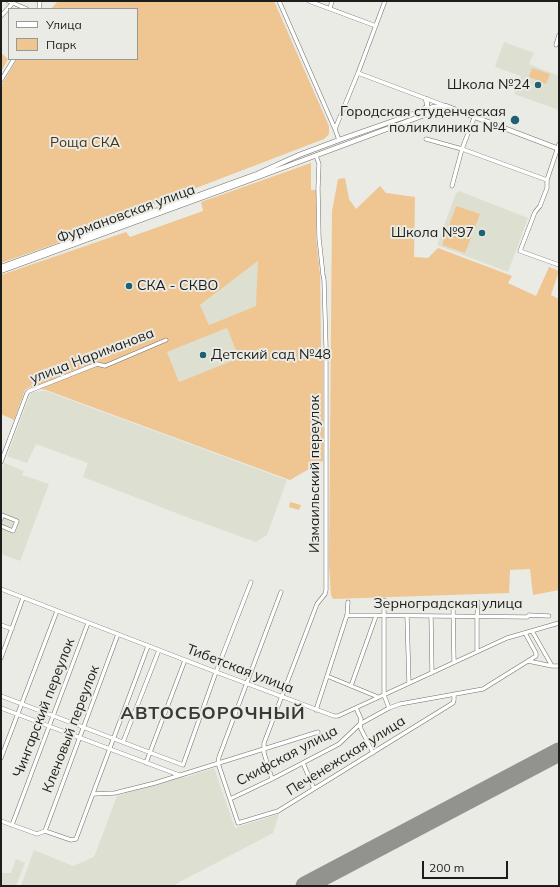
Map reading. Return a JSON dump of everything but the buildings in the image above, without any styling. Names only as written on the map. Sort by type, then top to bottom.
[{"type":"main road","points":[[425,109],[427,102],[426,99]]},
{"type":"main road","points":[[257,176],[314,149],[437,106],[446,106],[474,118],[559,148]]},
{"type":"main road","points":[[257,176],[371,136],[438,110],[445,109],[462,113]]},
{"type":"main road","points":[[368,129],[371,136]]},
{"type":"main road","points":[[314,149],[316,156]]},
{"type":"main road","name":"Фурмановская улица","points":[[1,267],[257,176]]},
{"type":"main road","name":"Фурмановская улица","points":[[1,271],[257,176]]},
{"type":"street","points":[[309,1],[376,26]]},
{"type":"street","points":[[330,8],[332,1]]},
{"type":"street","points":[[335,129],[358,74],[385,1]]},
{"type":"street","points":[[1,16],[10,2],[25,8]]},
{"type":"street","points":[[280,2],[339,140]]},
{"type":"street","points":[[556,45],[559,35]]},
{"type":"street","points":[[1,80],[13,60]]},
{"type":"street","points":[[358,74],[446,106]]},
{"type":"street","points":[[452,186],[462,149],[474,118]]},
{"type":"street","points":[[426,139],[462,149],[546,180]]},
{"type":"street","points":[[559,148],[546,180],[547,188],[540,206],[535,212],[520,251],[559,266]]},
{"type":"street","name":"Измаильский переулок","points":[[272,779],[264,749],[264,743],[317,604],[326,594],[326,346],[324,280],[319,231],[319,164],[316,156]]},
{"type":"street","name":"улица Нариманова","points":[[1,462],[29,391],[97,364],[105,366],[166,340]]},
{"type":"street","points":[[1,518],[2,515],[17,521],[13,531],[1,526]]},
{"type":"street","points":[[185,774],[183,765],[216,672],[251,582]]},
{"type":"street","name":"Тибетская улица","points":[[1,589],[247,684],[316,710],[338,716],[513,636],[559,623]]},
{"type":"street","points":[[230,799],[218,763],[219,757],[281,592]]},
{"type":"street","points":[[1,658],[23,598]]},
{"type":"street","points":[[384,600],[384,694],[389,708]]},
{"type":"street","points":[[316,710],[347,615],[348,602]]},
{"type":"street","points":[[477,652],[478,602]]},
{"type":"street","points":[[453,605],[454,662]]},
{"type":"street","points":[[1,758],[57,611]]},
{"type":"street","name":"Зерноградская улица","points":[[347,615],[549,616]]},
{"type":"street","points":[[351,686],[376,616]]},
{"type":"street","points":[[407,616],[409,683]]},
{"type":"street","points":[[431,616],[432,672]]},
{"type":"street","name":"Чингарский переулок","points":[[12,825],[88,623]]},
{"type":"street","points":[[1,626],[12,629]]},
{"type":"street","points":[[532,631],[552,666]]},
{"type":"street","points":[[525,633],[536,653],[536,656],[528,661]]},
{"type":"street","name":"Кленовый переулок","points":[[45,831],[118,634]]},
{"type":"street","points":[[1,821],[37,834],[45,831],[73,840],[76,839],[148,646]]},
{"type":"street","points":[[123,742],[159,650]]},
{"type":"street","points":[[146,763],[185,660]]},
{"type":"street","points":[[528,661],[559,666]]},
{"type":"street","name":"Скифская улица","points":[[230,799],[340,744],[360,724],[389,708],[400,704],[483,689],[528,661]]},
{"type":"street","points":[[327,676],[378,697]]},
{"type":"street","name":"Печенежская улица","points":[[230,799],[238,823],[274,813],[453,703],[454,694]]},
{"type":"street","points":[[1,696],[183,765]]},
{"type":"street","points":[[1,708],[180,776]]},
{"type":"street","points":[[356,708],[361,719],[360,724],[373,752]]},
{"type":"street","points":[[93,794],[115,793],[180,776],[318,732]]},
{"type":"street","points":[[303,763],[314,789]]},
{"type":"shaded area","name":"Школа №24","points":[[504,42],[534,53],[529,64],[559,76],[559,110],[514,94],[521,76],[495,67]]},
{"type":"shaded area","name":"Школа №97","points":[[459,191],[528,218],[508,272],[437,245],[456,193]]},
{"type":"shaded area","points":[[258,261],[257,306],[209,325],[200,305]]},
{"type":"shaded area","name":"Детский сад №48","points":[[227,328],[239,358],[179,382],[167,352]]},
{"type":"shaded area","points":[[46,391],[287,480],[267,535],[256,542],[83,477],[88,463],[36,444],[27,463],[7,456],[31,392]]},
{"type":"shaded area","points":[[4,463],[24,471],[22,475],[49,484],[20,561],[1,554],[1,472]]},
{"type":"shaded area","points":[[214,768],[235,828],[279,814],[273,833],[172,886],[21,886],[34,850],[73,866],[94,857],[117,796]]},
{"type":"shaded area","points":[[16,859],[25,863],[16,886],[1,886],[1,873],[11,873]]},
{"type":"green space","name":"Роща СКА","points":[[58,1],[274,1],[329,126],[329,134],[324,139],[123,216],[114,223],[1,263],[1,86],[16,60],[138,60],[138,8],[52,8]]},
{"type":"green space","points":[[1,53],[8,59],[1,72]]},
{"type":"green space","points":[[532,68],[550,74],[546,84],[529,77]]},
{"type":"green space","points":[[311,163],[311,190],[316,190],[316,237],[320,275],[321,347],[323,349],[323,461],[290,480],[46,390],[30,387],[25,390],[14,420],[1,414],[1,275],[126,232],[130,237],[203,211],[201,202]],"holes":[[[258,261],[256,306],[209,325],[200,305]],[[227,328],[239,358],[179,382],[167,352]]]},
{"type":"green space","points":[[345,178],[349,199],[356,209],[380,186],[386,193],[415,197],[414,257],[428,258],[438,248],[512,276],[508,283],[536,296],[549,267],[559,271],[551,295],[559,299],[559,590],[533,595],[530,569],[510,570],[509,593],[333,599],[331,595],[329,564],[332,211],[338,179]]},
{"type":"green space","points":[[456,206],[480,214],[465,253],[442,245]]},
{"type":"green space","points":[[290,502],[301,505],[299,510],[289,507]]},
{"type":"runway","points":[[305,886],[559,752]]},
{"type":"place","name":"Школа №24","points":[[538,85]]},
{"type":"place","name":"Городская студенческая поликлиника №4","points":[[515,120]]},
{"type":"place","name":"Школа №97","points":[[482,233]]},
{"type":"place","name":"СКА - СКВО","points":[[129,286]]},
{"type":"place","name":"Детский сад №48","points":[[203,355]]},
{"type":"district","name":"АВТОСБОРОЧНЫЙ","points":[[213,714]]}]
